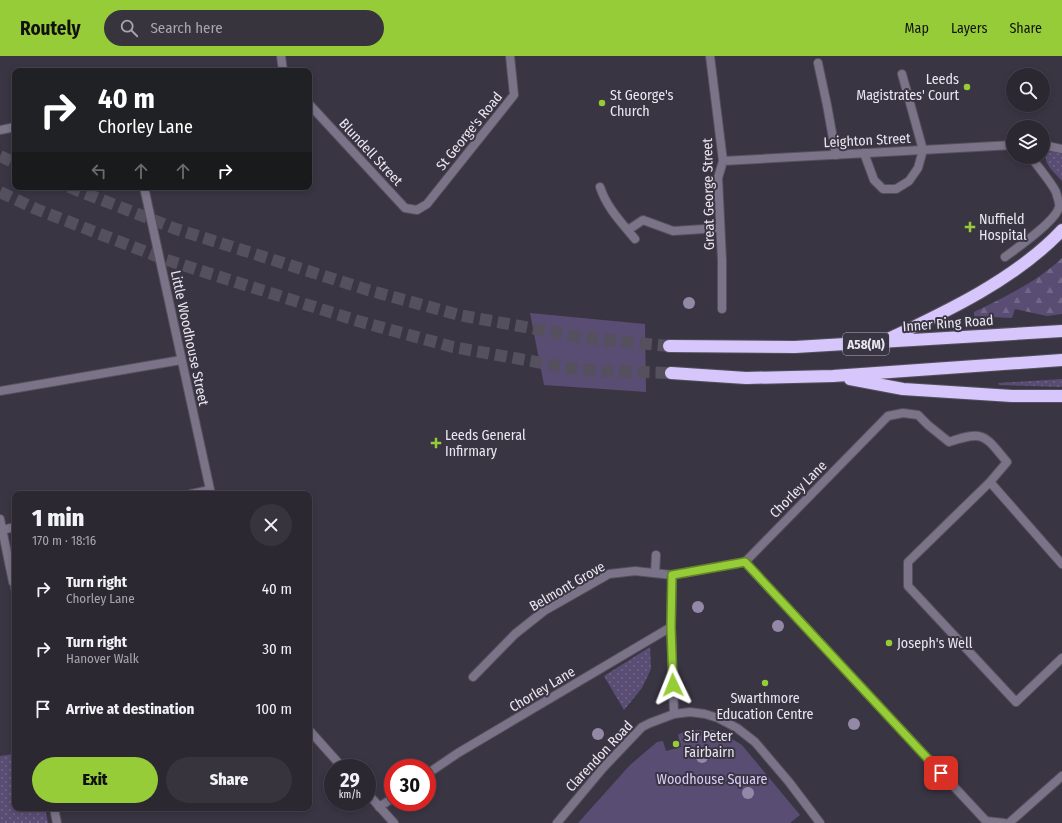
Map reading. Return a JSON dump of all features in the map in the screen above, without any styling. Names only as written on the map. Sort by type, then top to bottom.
[{"type":"highway","name":"A58(M)","points":[[879,343],[972,297],[1032,258],[1049,244],[1062,230]]},
{"type":"highway","name":"Inner Ring Road","points":[[669,346],[795,347],[879,343],[1062,330]]},
{"type":"highway","name":"A58(M)","points":[[671,373],[746,378],[834,376],[1062,360]]},
{"type":"highway","name":"A58(M)","points":[[834,376],[903,389],[1012,396],[1062,396]]},
{"type":"street","points":[[281,56],[283,68]]},
{"type":"street","name":"St George's Road","points":[[417,210],[427,204],[514,95],[510,56]]},
{"type":"street","name":"Great George Street","points":[[710,56],[723,161],[718,178],[722,260],[722,309]]},
{"type":"street","points":[[818,63],[836,155]]},
{"type":"street","points":[[864,153],[874,180],[883,189],[896,189],[908,181],[918,168],[924,150],[902,74]]},
{"type":"street","name":"Blundell Street","points":[[312,107],[405,208],[417,210]]},
{"type":"street","points":[[0,130],[12,128]]},
{"type":"street","name":"Leighton Street","points":[[723,161],[1006,145]]},
{"type":"street","points":[[1050,146],[1062,149]]},
{"type":"street","points":[[1005,257],[1032,237],[1046,224],[1056,214],[1059,206],[1056,192],[1036,164]]},
{"type":"street","points":[[600,187],[604,200],[612,212],[635,239]]},
{"type":"street","name":"Little Woodhouse Street","points":[[145,190],[210,491]]},
{"type":"street","points":[[628,230],[643,220],[673,231],[720,228]]},
{"type":"street","points":[[0,392],[181,360]]},
{"type":"street","points":[[88,376],[90,385]]},
{"type":"street","name":"Chorley Lane","points":[[745,562],[888,416],[903,413],[918,415],[949,442],[968,436],[978,435],[987,439],[1007,462],[990,482]]},
{"type":"street","points":[[1062,564],[990,482],[908,562],[908,586],[1016,702],[1062,658]]},
{"type":"street","points":[[0,519],[12,577]]},
{"type":"street","points":[[2,530],[12,528]]},
{"type":"street","points":[[655,573],[656,555]]},
{"type":"street","points":[[820,823],[789,782],[755,742],[737,728],[718,718],[705,714],[690,712],[674,714],[671,627],[672,575],[745,562],[986,821],[1004,823]]},
{"type":"street","name":"Belmont Grove","points":[[472,677],[515,634],[544,611],[609,574],[635,571],[672,575]]},
{"type":"street","name":"Chorley Lane","points":[[436,768],[458,753],[671,627]]},
{"type":"street","name":"Clarendon Road","points":[[557,823],[602,768],[636,732],[650,723],[674,714]]},
{"type":"street","points":[[312,733],[335,759]]},
{"type":"street","points":[[1009,823],[1062,776]]},
{"type":"street","points":[[376,803],[394,823]]},
{"type":"street","points":[[380,807],[384,804]]},
{"type":"street","points":[[55,811],[57,823]]},
{"type":"green space","points":[[1050,151],[1062,152],[1062,181],[1048,164],[1050,164]]},
{"type":"green space","points":[[1062,258],[1062,314],[1047,316],[1015,309],[1012,318],[974,316],[974,312],[1031,282]]},
{"type":"green space","points":[[530,313],[645,324],[646,392],[544,385]]},
{"type":"green space","points":[[1062,379],[1062,387],[999,385],[998,383]]},
{"type":"green space","points":[[650,647],[651,669],[642,688],[624,710],[604,676]]},
{"type":"green space","name":"Woodhouse Square","points":[[713,730],[742,745],[800,815],[790,823],[578,823],[630,765],[657,742],[663,741],[666,751],[681,747],[678,735],[683,732]]},
{"type":"green space","points":[[12,754],[12,811],[46,811],[48,823],[0,823],[0,756]]},
{"type":"tunnel","points":[[0,156],[12,162]]},
{"type":"tunnel","points":[[77,190],[176,229],[368,290],[459,315],[585,338],[669,346]]},
{"type":"tunnel","points":[[0,192],[36,209],[164,259],[358,321],[453,347],[581,370],[671,373]]},
{"type":"place","name":"Leeds Magistrates' Court","points":[[967,87]]},
{"type":"place","name":"St George's Church","points":[[602,103]]},
{"type":"place","name":"Nuffield Hospital","points":[[970,227]]},
{"type":"place","name":"Leeds General Infirmary","points":[[436,443]]},
{"type":"place","name":"Joseph's Well","points":[[889,643]]},
{"type":"place","name":"Swarthmore Education Centre","points":[[765,683]]},
{"type":"place","name":"Sir Peter Fairbairn","points":[[676,744]]},
{"type":"route","points":[[673,685],[671,627],[672,575],[745,562],[941,773]]}]
